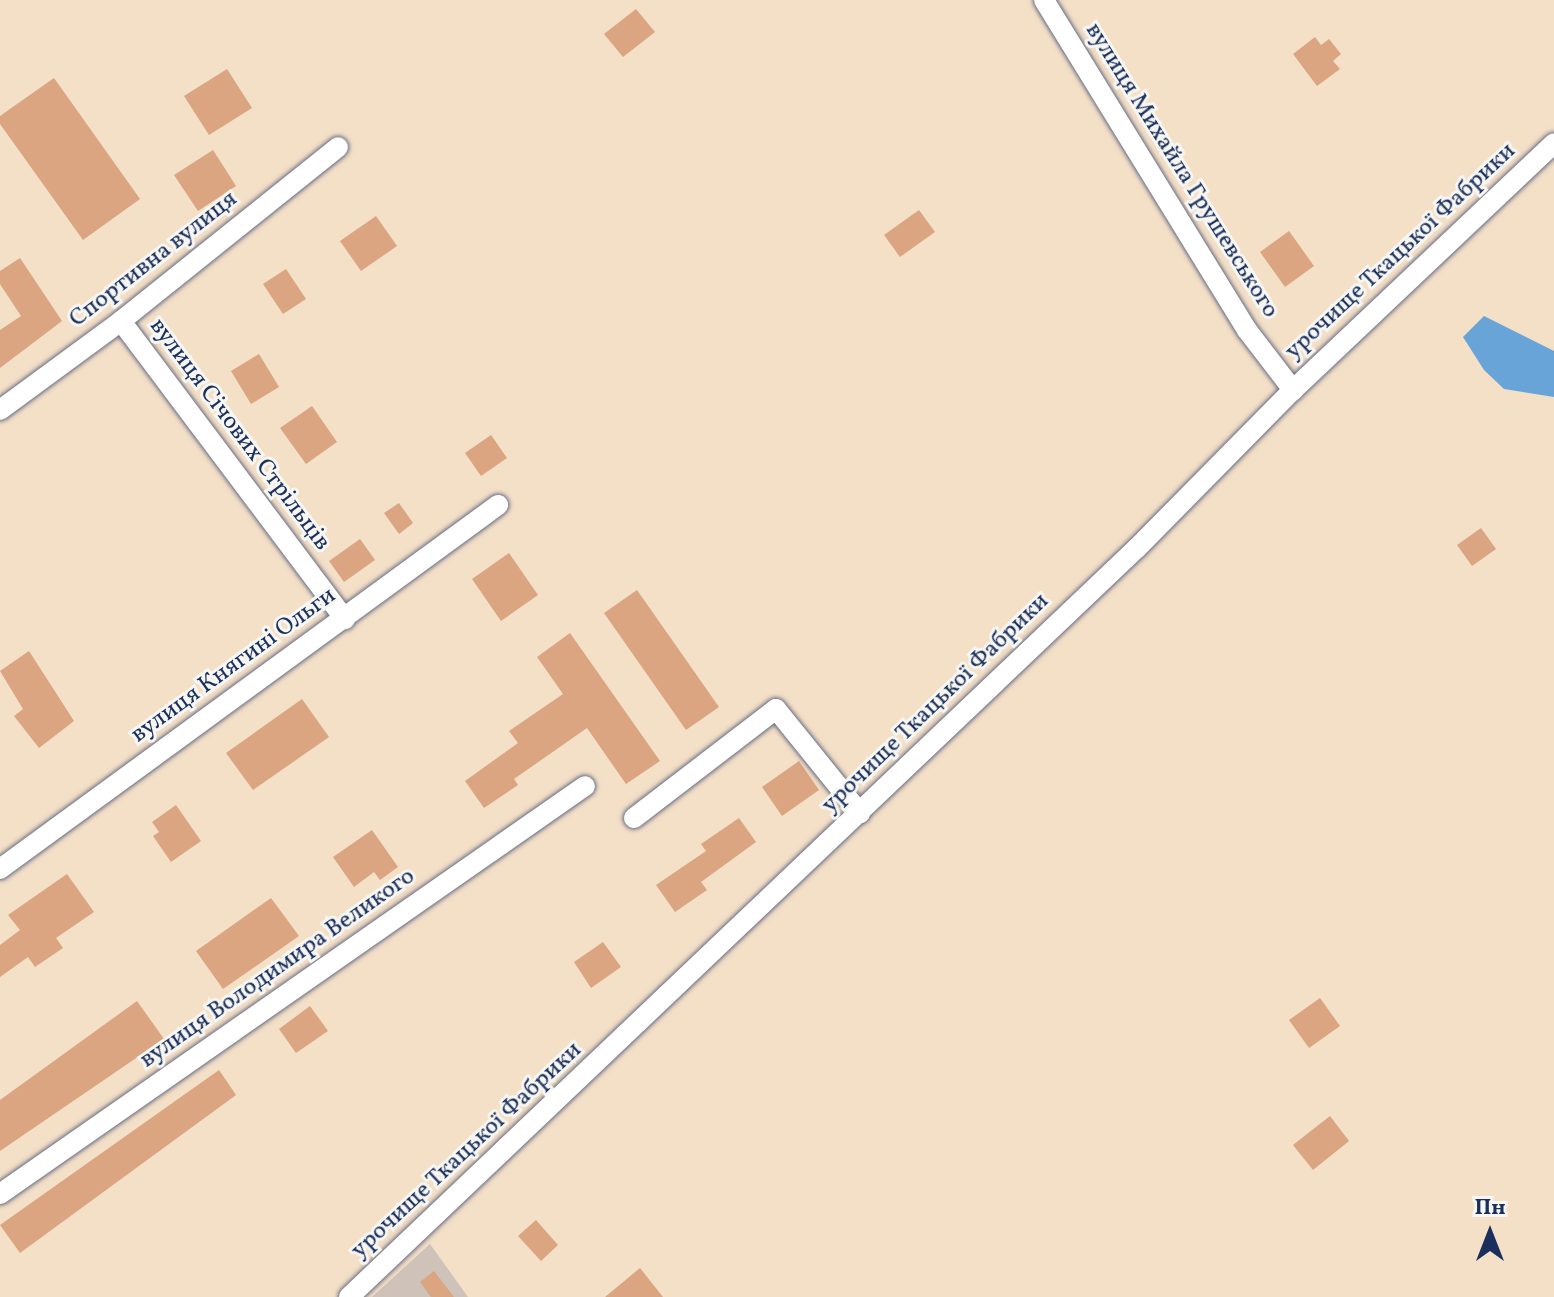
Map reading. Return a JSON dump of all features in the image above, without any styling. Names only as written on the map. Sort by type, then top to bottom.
[{"type":"street","name":"вулиця Михайла Грушевського","points":[[1044,0],[1247,330],[1293,390]]},
{"type":"street","name":"урочище Ткацької Фабрики","points":[[349,1297],[860,813],[1225,463],[1293,390],[1554,143]]},
{"type":"street","name":"Спортивна вулиця","points":[[0,410],[121,321],[338,147]]},
{"type":"street","name":"вулиця Січових Стрільців","points":[[121,321],[345,619]]},
{"type":"street","name":"вулиця Княгині Ольги","points":[[0,869],[498,505]]},
{"type":"street","points":[[634,818],[776,709],[860,813]]},
{"type":"street","name":"вулиця Володимира Великого","points":[[0,1194],[585,786]]},
{"type":"shaded area","points":[[430,1244],[468,1297],[372,1297]]},
{"type":"water","points":[[1484,316],[1554,351],[1554,397],[1504,389],[1484,370],[1463,337]]},
{"type":"building","points":[[636,9],[655,32],[623,57],[604,34]]},
{"type":"building","points":[[1315,37],[1321,45],[1329,39],[1341,54],[1333,61],[1340,69],[1317,86],[1293,54]]},
{"type":"building","points":[[227,69],[252,108],[209,135],[184,96]]},
{"type":"building","points":[[54,78],[140,199],[83,240],[0,124],[0,116]]},
{"type":"building","points":[[213,150],[236,186],[198,211],[174,175]]},
{"type":"building","points":[[919,210],[935,232],[900,257],[884,235]]},
{"type":"building","points":[[376,216],[397,246],[361,271],[340,241]]},
{"type":"building","points":[[1289,231],[1314,266],[1285,287],[1260,252]]},
{"type":"building","points":[[20,258],[62,321],[0,368],[0,330],[21,316],[0,284],[0,271]]},
{"type":"building","points":[[286,269],[306,299],[283,314],[263,284]]},
{"type":"building","points":[[259,354],[279,387],[251,404],[231,371]]},
{"type":"building","points":[[312,406],[337,442],[306,464],[280,428]]},
{"type":"building","points":[[491,435],[507,458],[481,476],[465,453]]},
{"type":"building","points":[[399,503],[413,523],[399,534],[384,513]]},
{"type":"building","points":[[1481,528],[1496,549],[1472,566],[1457,545]]},
{"type":"building","points":[[360,539],[375,560],[344,582],[329,561]]},
{"type":"building","points":[[509,553],[538,595],[501,621],[472,579]]},
{"type":"building","points":[[637,590],[719,707],[686,730],[604,613]]},
{"type":"building","points":[[570,633],[660,761],[626,784],[587,728],[514,779],[518,785],[484,808],[465,781],[518,743],[509,731],[563,694],[537,657]]},
{"type":"building","points":[[29,651],[74,721],[39,748],[14,716],[23,709],[0,671]]},
{"type":"building","points":[[302,699],[329,737],[253,790],[226,753]]},
{"type":"building","points":[[799,761],[819,790],[782,816],[762,787]]},
{"type":"building","points":[[176,805],[201,841],[171,862],[153,836],[159,832],[152,822]]},
{"type":"building","points":[[739,818],[756,842],[701,882],[707,890],[675,912],[656,885],[706,851],[701,844]]},
{"type":"building","points":[[372,830],[398,867],[380,880],[374,872],[354,887],[333,857]]},
{"type":"building","points":[[67,874],[94,912],[56,938],[63,948],[35,967],[28,957],[0,977],[0,945],[20,930],[8,915]]},
{"type":"building","points":[[271,898],[299,936],[223,989],[196,951]]},
{"type":"building","points":[[603,942],[621,967],[591,988],[574,962]]},
{"type":"building","points":[[1320,998],[1340,1026],[1309,1048],[1289,1020]]},
{"type":"building","points":[[137,1001],[164,1039],[0,1151],[0,1100]]},
{"type":"building","points":[[310,1006],[328,1031],[296,1053],[279,1029]]},
{"type":"building","points":[[219,1070],[236,1095],[20,1253],[0,1225]]},
{"type":"building","points":[[1330,1116],[1349,1141],[1313,1170],[1293,1145]]},
{"type":"building","points":[[536,1220],[558,1245],[541,1261],[518,1236]]},
{"type":"building","points":[[640,1268],[663,1297],[605,1297]]},
{"type":"building","points":[[434,1271],[454,1297],[431,1297],[420,1282]]}]
